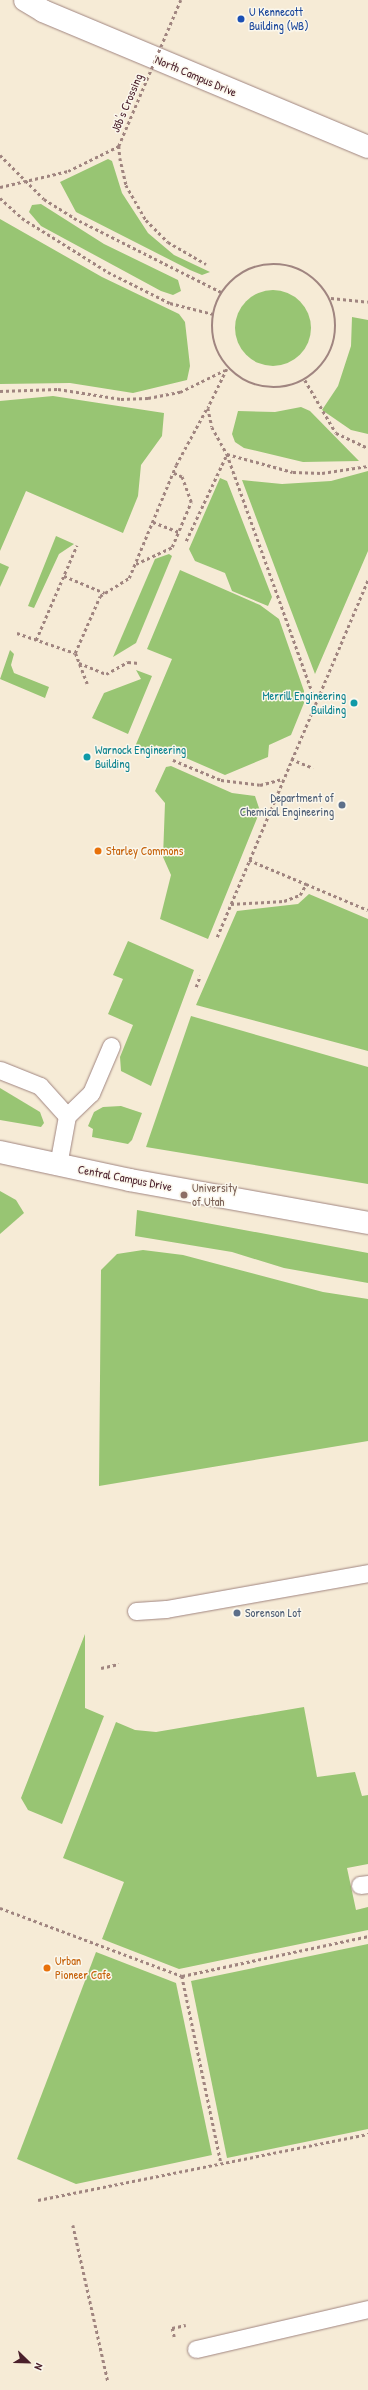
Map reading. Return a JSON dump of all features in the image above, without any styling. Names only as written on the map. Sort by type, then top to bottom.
[{"type":"street","name":"North Campus Drive","points":[[25,0],[50,14],[368,147]]},
{"type":"street","name":"Central Campus Drive","points":[[0,1152],[58,1165],[368,1223]]},
{"type":"lane","points":[[58,1165],[67,1116],[90,1094],[111,1046]]},
{"type":"lane","points":[[0,1070],[40,1086],[67,1116]]},
{"type":"lane","points":[[136,1611],[166,1609],[368,1573]]},
{"type":"lane","points":[[196,2349],[368,2309]]},
{"type":"path","name":"Jōb's Crossing","points":[[181,0],[119,146],[126,185],[138,209],[168,242],[206,264]]},
{"type":"path","name":"Jōb's Crossing","points":[[0,187],[24,180],[56,174],[97,158],[119,146]]},
{"type":"path","points":[[0,155],[44,199],[94,230],[221,292]]},
{"type":"path","points":[[0,198],[47,235],[108,272],[170,303],[213,314]]},
{"type":"path","points":[[264,264],[286,264],[306,271],[331,298],[336,326],[333,348],[322,366],[305,380],[269,388],[251,385],[226,369],[214,344],[213,314],[221,292],[243,271],[264,264]]},
{"type":"path","points":[[331,298],[368,302]]},
{"type":"path","points":[[0,391],[58,389],[121,399],[148,398],[180,392],[226,369]]},
{"type":"path","points":[[87,684],[75,653],[100,596],[129,578],[173,473],[208,408],[226,369]]},
{"type":"path","points":[[305,380],[336,433],[368,448]]},
{"type":"path","points":[[208,408],[212,427],[227,454],[315,700]]},
{"type":"path","points":[[227,454],[293,472],[322,473],[368,466]]},
{"type":"path","points":[[186,541],[227,454]]},
{"type":"path","points":[[135,564],[172,547],[192,502],[182,477],[173,473]]},
{"type":"path","points":[[153,522],[178,532]]},
{"type":"path","points":[[36,640],[77,545]]},
{"type":"path","points":[[64,576],[105,593]]},
{"type":"path","points":[[217,937],[284,779],[315,700],[368,579]]},
{"type":"path","points":[[17,633],[75,653]]},
{"type":"path","points":[[79,663],[106,674],[128,662],[139,663]]},
{"type":"path","points":[[291,759],[313,768]]},
{"type":"path","points":[[172,760],[221,780],[260,785],[284,779]]},
{"type":"path","points":[[249,860],[368,910]]},
{"type":"path","points":[[230,904],[284,901],[300,895],[306,884]]},
{"type":"path","points":[[196,987],[200,976]]},
{"type":"path","points":[[101,1668],[120,1664]]},
{"type":"path","points":[[0,1908],[182,1976],[368,1936]]},
{"type":"path","points":[[182,1976],[221,2163]]},
{"type":"path","points":[[38,2200],[368,2134]]},
{"type":"path","points":[[73,2225],[108,2381]]},
{"type":"green space","points":[[108,159],[112,161],[122,193],[148,233],[174,255],[210,272],[202,275],[190,270],[76,212],[60,182]]},
{"type":"green space","points":[[41,204],[104,244],[178,280],[181,291],[173,295],[161,291],[41,226],[29,212],[32,205]]},
{"type":"green space","points":[[0,219],[102,277],[179,314],[185,322],[190,366],[187,380],[133,393],[70,383],[0,384]]},
{"type":"green space","points":[[273,290],[288,293],[300,301],[308,313],[311,328],[308,343],[300,355],[288,363],[273,366],[258,363],[246,355],[238,343],[235,328],[238,313],[246,301],[258,293]]},
{"type":"green space","points":[[352,317],[368,320],[368,434],[351,430],[322,410],[338,386],[351,346]]},
{"type":"green space","points":[[53,396],[164,413],[162,436],[141,465],[138,496],[123,533],[26,491],[0,551],[0,401]]},
{"type":"green space","points":[[301,407],[310,411],[359,461],[303,462],[244,448],[235,442],[232,434],[238,411],[275,412]]},
{"type":"green space","points":[[368,471],[368,551],[315,674],[242,480],[282,484],[331,481]]},
{"type":"green space","points":[[220,478],[227,481],[272,597],[268,606],[232,591],[225,573],[195,561],[189,549]]},
{"type":"green space","points":[[56,536],[74,544],[59,554],[34,608],[28,606]]},
{"type":"green space","points":[[169,554],[172,556],[136,643],[113,657],[155,559]]},
{"type":"green space","points":[[0,563],[9,567],[0,587]]},
{"type":"green space","points":[[180,570],[260,605],[279,619],[304,691],[304,703],[291,735],[269,745],[268,757],[225,775],[156,745],[151,756],[134,749],[172,659],[147,649]]},
{"type":"green space","points":[[10,650],[14,654],[11,665],[14,673],[49,687],[45,698],[0,679]]},
{"type":"green space","points":[[136,670],[152,676],[128,734],[92,718],[104,693],[141,679]]},
{"type":"green space","points":[[171,766],[232,793],[255,796],[260,811],[208,939],[160,919],[171,875],[163,857],[165,803],[155,791],[166,767]]},
{"type":"green space","points":[[309,894],[368,919],[368,1051],[196,1005],[237,911],[298,904]]},
{"type":"green space","points":[[128,941],[194,970],[151,1086],[121,1071],[120,1057],[133,1025],[108,1014],[123,979],[113,975]]},
{"type":"green space","points":[[191,1016],[368,1067],[368,1184],[146,1147]]},
{"type":"green space","points":[[0,1088],[40,1112],[44,1123],[41,1127],[0,1120]]},
{"type":"green space","points":[[121,1106],[142,1113],[132,1140],[128,1144],[92,1137],[93,1129],[88,1126],[94,1112],[103,1107]]},
{"type":"green space","points":[[0,1191],[16,1200],[24,1213],[0,1234]]},
{"type":"green space","points":[[137,1210],[368,1253],[368,1283],[284,1268],[232,1252],[135,1236]]},
{"type":"green space","points":[[143,1250],[183,1255],[323,1292],[368,1299],[368,1441],[99,1486],[101,1270],[117,1254]]},
{"type":"green space","points":[[85,1634],[85,1708],[104,1716],[62,1824],[28,1810],[21,1798]]},
{"type":"green space","points":[[304,1707],[317,1777],[355,1772],[362,1796],[368,1795],[368,1864],[347,1868],[356,1910],[368,1907],[368,1930],[179,1969],[102,1939],[124,1882],[63,1858],[116,1722],[135,1730],[156,1732]]},
{"type":"green space","points":[[368,1944],[368,2129],[227,2158],[191,1981]]},
{"type":"green space","points":[[96,1952],[176,1983],[212,2155],[76,2184],[17,2159]]},
{"type":"place","name":"U Kennecott Building (WB)","points":[[241,19]]},
{"type":"place","name":"Merrill Engineering Building","points":[[354,703]]},
{"type":"place","name":"Warnock Engineering Building","points":[[87,757]]},
{"type":"place","name":"Department of Chemical Engineering","points":[[342,805]]},
{"type":"place","name":"Starley Commons","points":[[98,851]]},
{"type":"place","name":"University of Utah","points":[[184,1195]]},
{"type":"place","name":"Sorenson Lot","points":[[237,1613]]},
{"type":"place","name":"Urban Pioneer Cafe","points":[[47,1968]]}]
